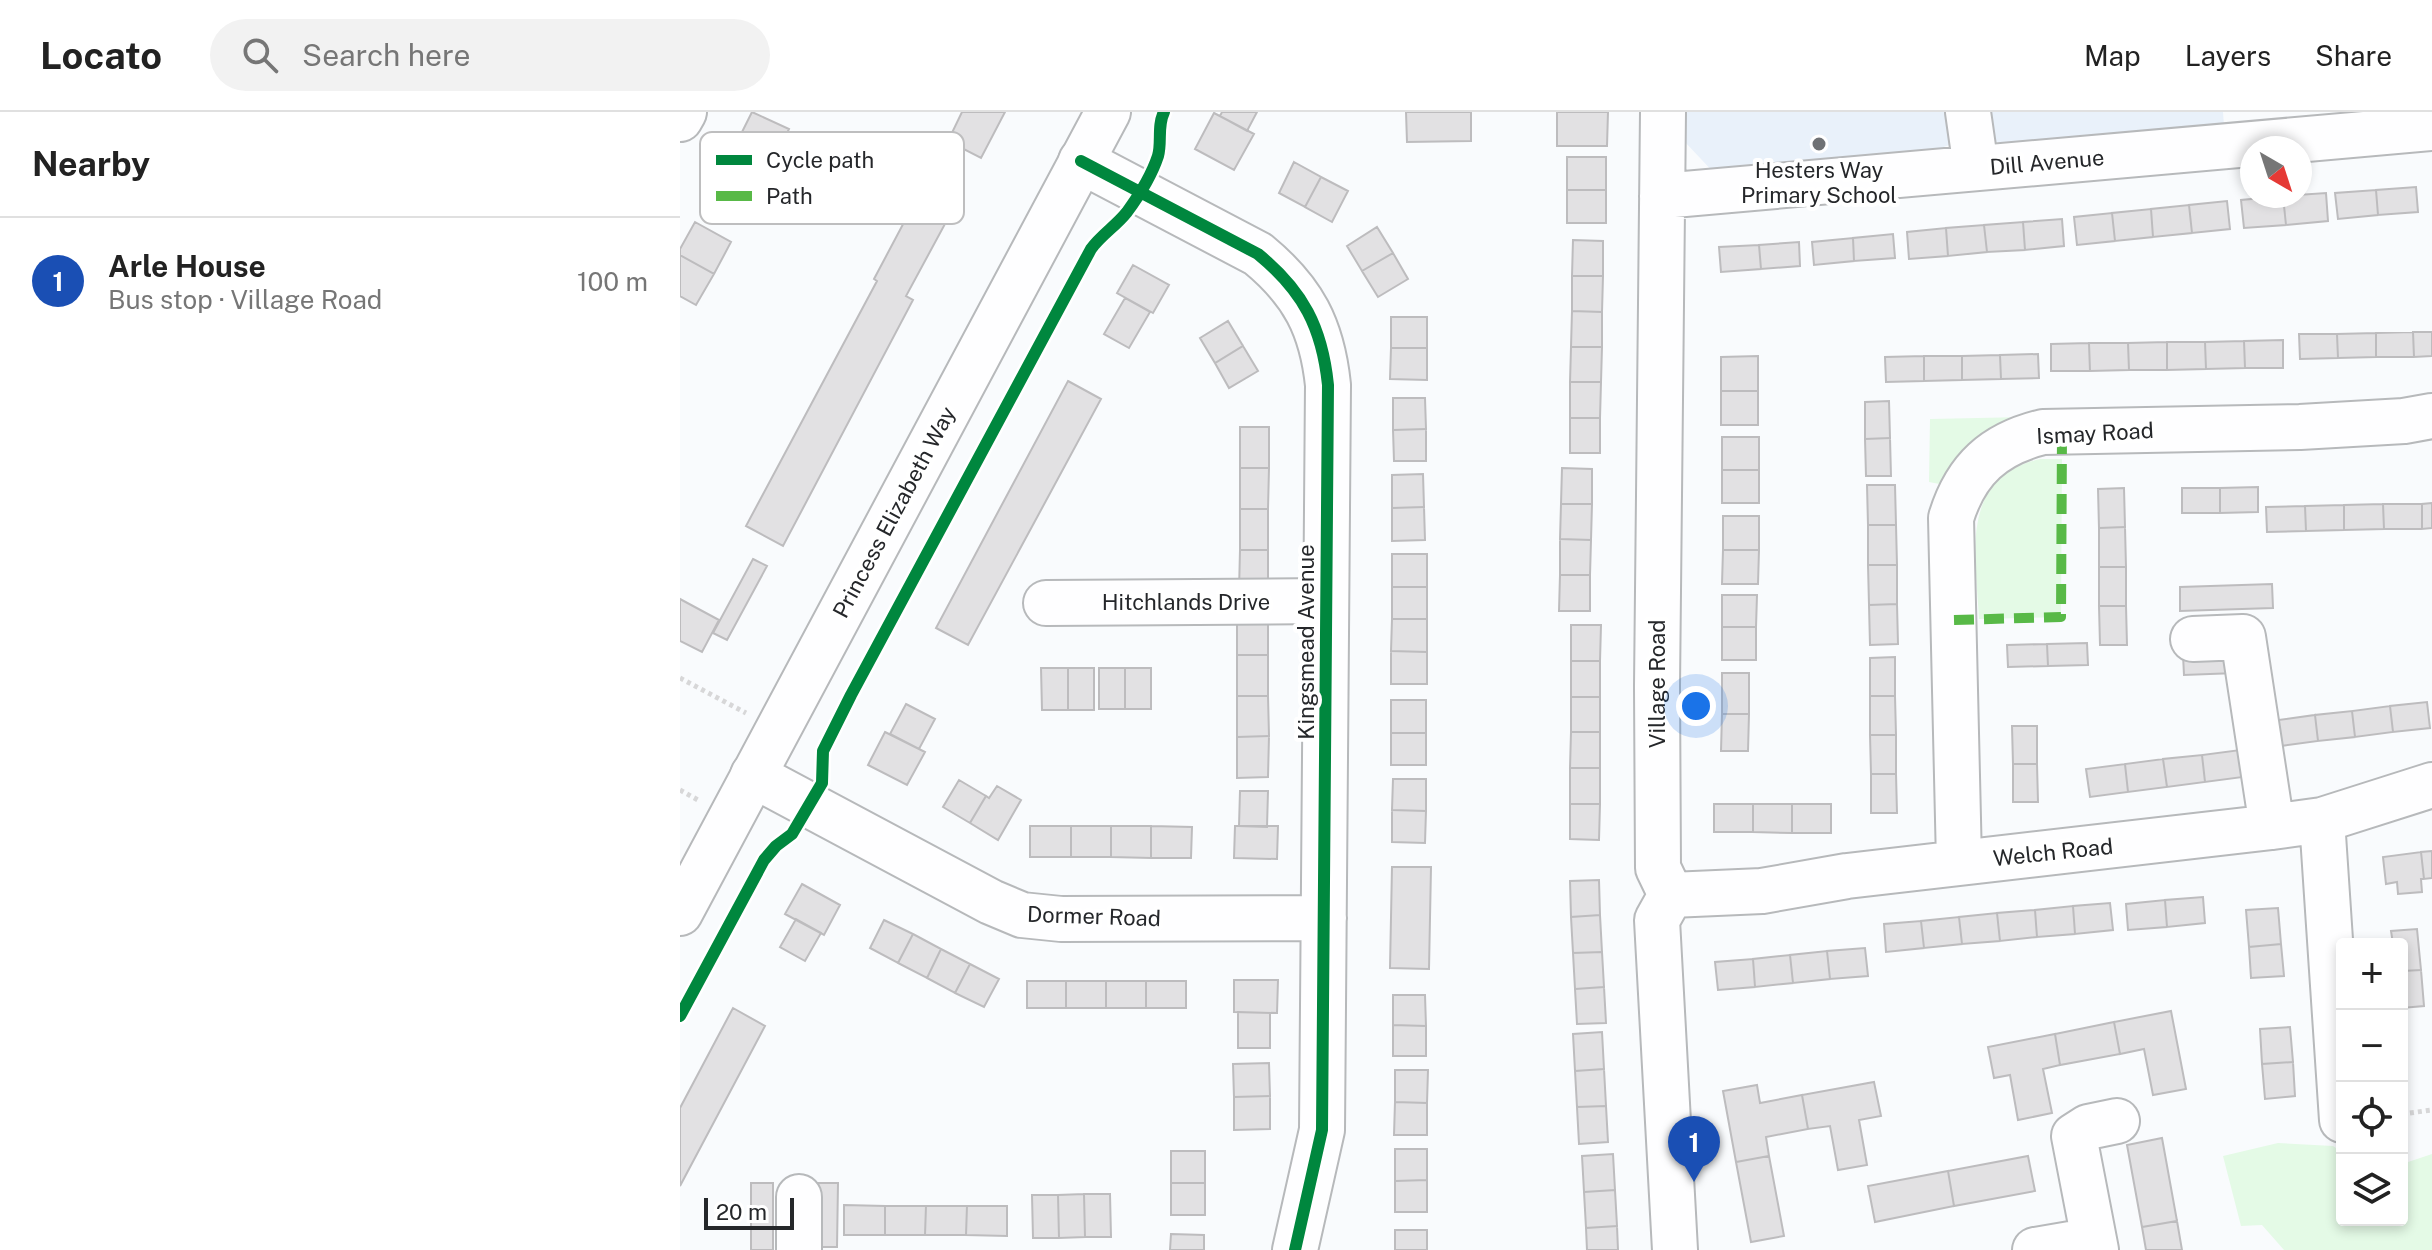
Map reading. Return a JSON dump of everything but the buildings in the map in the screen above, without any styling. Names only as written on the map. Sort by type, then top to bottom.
[{"type":"street","points":[[680,119],[684,112]]},
{"type":"street","name":"Princess Elizabeth Way","points":[[680,913],[1108,112]]},
{"type":"street","name":"Village Road","points":[[1663,112],[1658,868],[1671,895]]},
{"type":"street","points":[[1968,112],[1976,168]]},
{"type":"street","name":"Dill Avenue","points":[[1662,196],[2432,128]]},
{"type":"street","name":"Kingsmead Avenue","points":[[1081,161],[1258,254],[1278,270],[1309,312],[1325,360],[1328,385],[1322,1130],[1295,1250]]},
{"type":"street","name":"Ismay Road","points":[[1959,862],[1951,518],[1964,486],[1988,457],[2005,445],[2043,432],[2300,427],[2404,421],[2432,416]]},
{"type":"street","name":"Hitchlands Drive","points":[[1046,603],[1326,601]]},
{"type":"street","points":[[2193,639],[2243,637],[2272,827]]},
{"type":"street","name":"Dormer Road","points":[[753,775],[999,906],[1022,915],[1061,919],[1324,918]]},
{"type":"street","name":"Welch Road","points":[[1671,895],[1762,891],[1847,876],[2322,820],[2432,785]]},
{"type":"street","points":[[2322,820],[2339,1082]]},
{"type":"street","points":[[1671,895],[1657,920],[1675,1250]]},
{"type":"street","points":[[2035,1250],[2095,1245],[2074,1136],[2088,1127],[2117,1121]]},
{"type":"street","points":[[799,1197],[799,1250]]},
{"type":"path","points":[[680,678],[778,730]]},
{"type":"path","points":[[2408,1113],[2432,1110]]},
{"type":"shaded area","name":"Hesters Way Primary School","points":[[1685,112],[2223,112],[2224,126],[2025,147],[1972,137],[1915,157],[1717,176],[1684,141]]},
{"type":"green space","points":[[2025,417],[1950,486],[1929,482],[1930,419]]},
{"type":"green space","points":[[2040,459],[2062,459],[2061,617],[1979,619],[1975,546],[1984,501],[1995,483],[2014,469]]},
{"type":"green space","points":[[2278,1143],[2333,1146],[2336,1148],[2336,1226],[2408,1226],[2408,1162],[2432,1154],[2432,1250],[2284,1250],[2262,1225],[2241,1226],[2223,1156]]},
{"type":"marked path","points":[[1954,620],[2061,617],[2062,432]]},
{"type":"cycle path","points":[[680,1016],[764,860],[792,834],[822,783],[823,751],[851,695],[1091,249],[1127,212],[1148,178],[1158,156],[1164,112]]},
{"type":"cycle path","points":[[1081,161],[1258,254],[1287,282],[1308,312],[1325,364],[1328,385],[1322,1130],[1295,1250]]},
{"type":"place","name":"Hesters Way Primary School","points":[[1819,144]]},
{"type":"place","name":"Arle House","points":[[1694,1182]]}]
